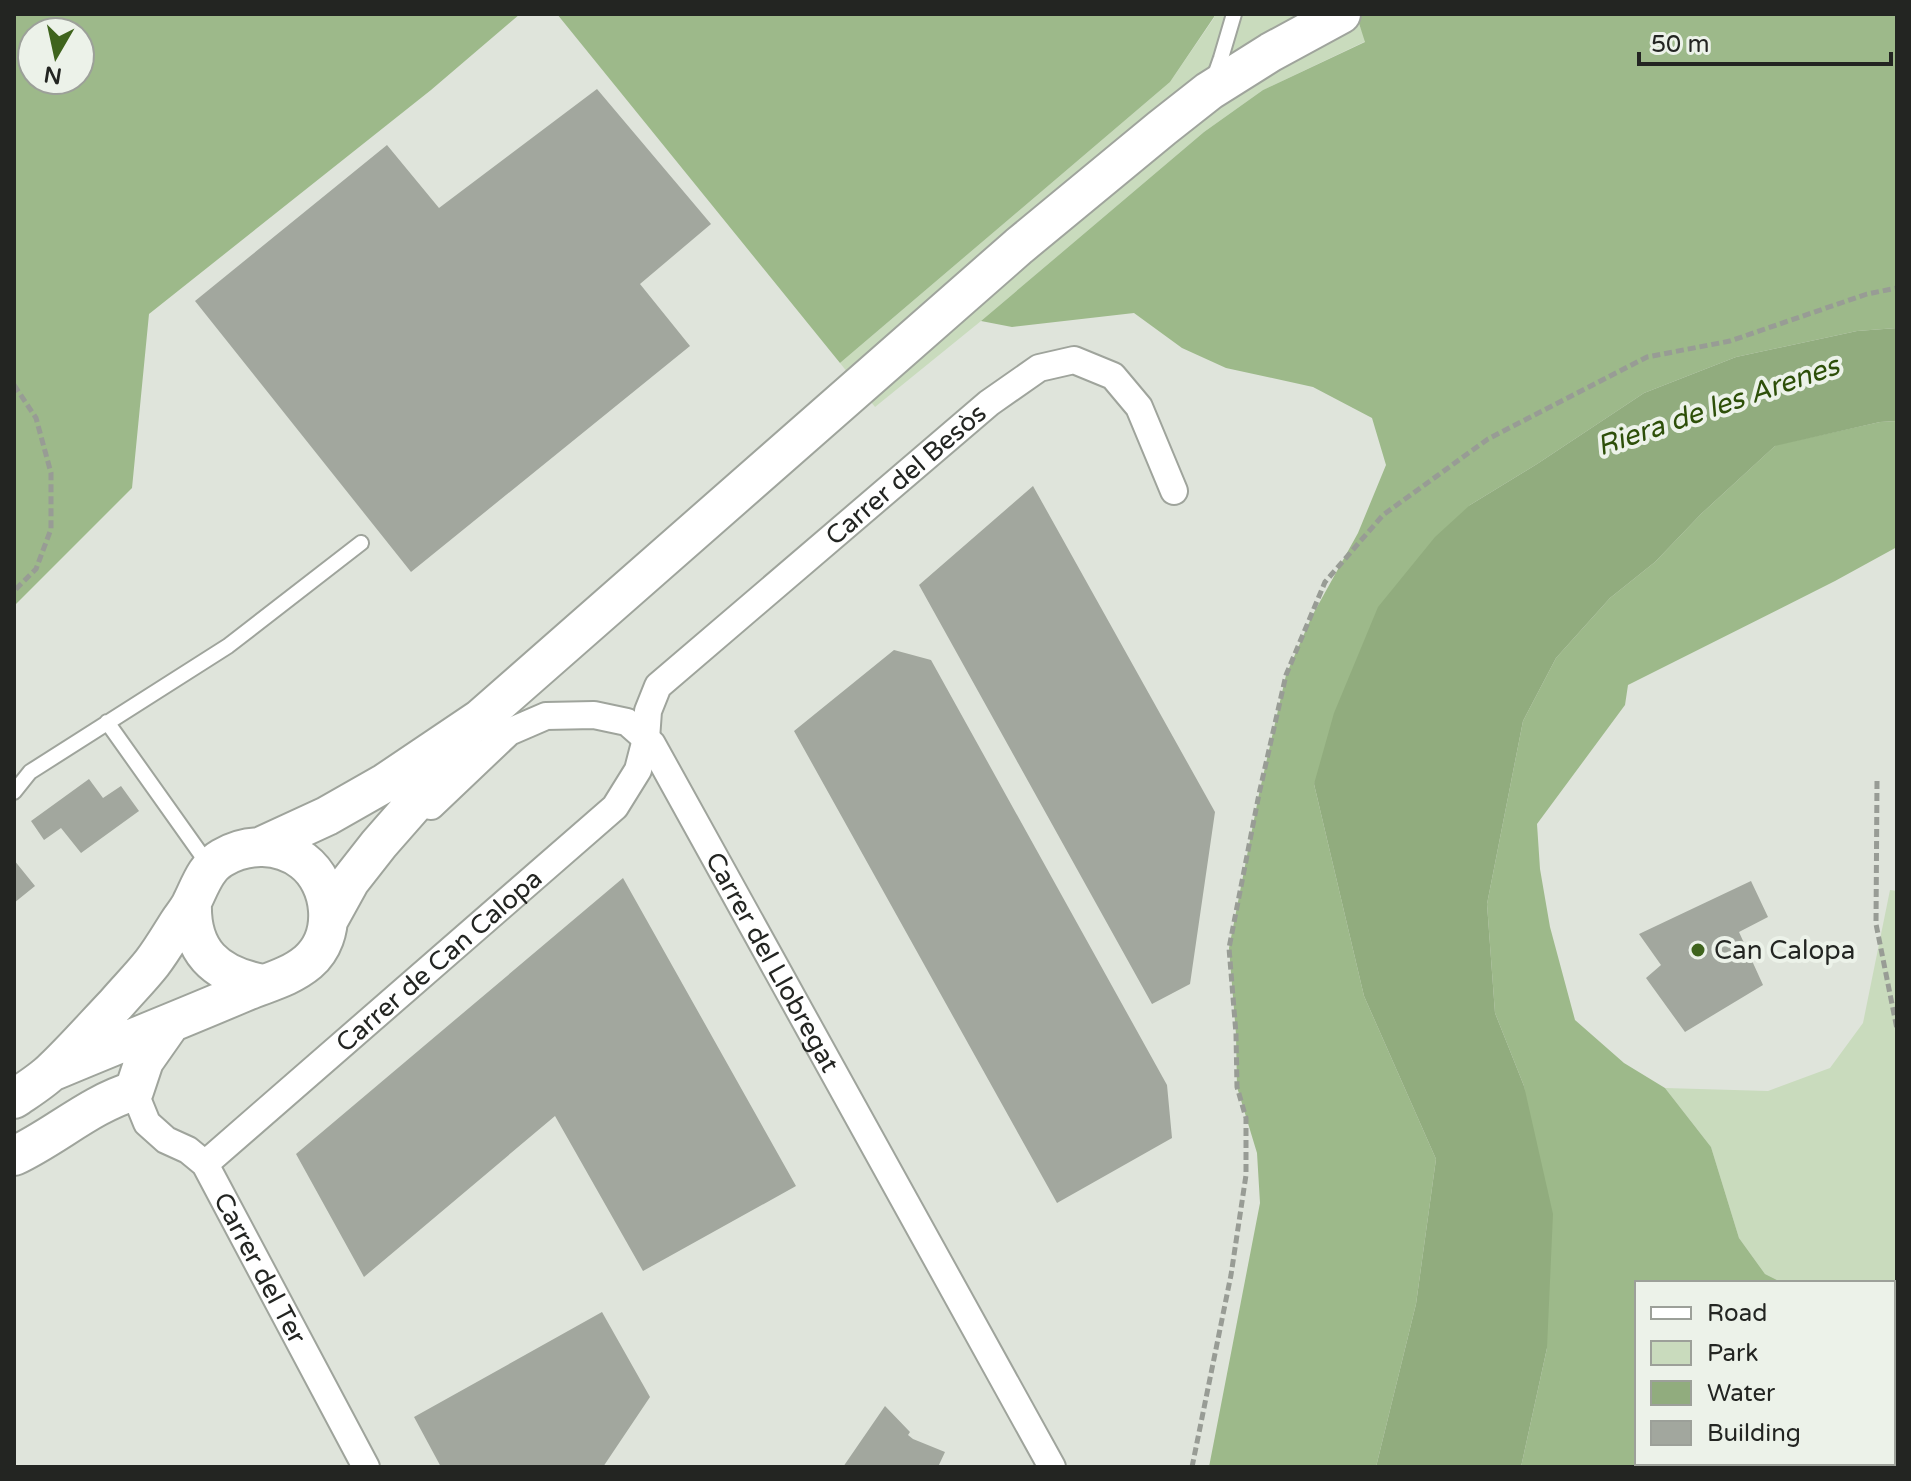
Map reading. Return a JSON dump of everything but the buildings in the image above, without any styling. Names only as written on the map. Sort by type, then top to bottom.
[{"type":"main road","points":[[14,1099],[51,1072],[151,964],[192,902],[201,881],[220,859],[241,849],[262,846],[327,816],[385,783],[480,719],[1019,246],[1209,91],[1271,52],[1341,14]]},
{"type":"main road","points":[[329,919],[350,881],[429,787],[480,719]]},
{"type":"main road","points":[[51,1072],[263,984],[290,976],[311,960],[321,945],[329,919],[325,893],[319,879],[301,859],[282,850],[262,846]]},
{"type":"main road","points":[[192,902],[194,929],[208,958],[227,974],[263,984]]},
{"type":"main road","points":[[14,1156],[113,1097],[134,1091],[144,1061],[170,1024]]},
{"type":"street","name":"Carrer del Besòs","points":[[646,739],[648,711],[658,686],[989,403],[1039,368],[1074,360],[1113,376],[1139,407],[1174,491]]},
{"type":"street","name":"Carrer del Llobregat","points":[[379,844],[430,806],[509,732],[546,716],[594,715],[627,722],[652,744],[1052,1467]]},
{"type":"street","name":"Carrer de Can Calopa","points":[[205,1164],[615,807],[638,770],[646,739]]},
{"type":"street","name":"Carrer del Ter","points":[[134,1091],[147,1123],[166,1140],[188,1150],[205,1164],[366,1467]]},
{"type":"lane","points":[[1209,91],[1234,14]]},
{"type":"lane","points":[[14,792],[30,772],[228,646],[361,543]]},
{"type":"lane","points":[[107,722],[210,868]]},
{"type":"path","points":[[1192,1467],[1231,1275],[1246,1175],[1246,1118],[1237,1087],[1229,948],[1286,675],[1325,582],[1383,515],[1488,439],[1647,357],[1730,341],[1867,294],[1897,288]]},
{"type":"path","points":[[14,385],[36,418],[51,473],[51,529],[36,569],[14,591]]},
{"type":"path","points":[[1877,781],[1876,924],[1897,1029]]},
{"type":"green space","points":[[1214,14],[1355,14],[1366,41],[1263,90],[1204,132],[875,407],[840,363],[1170,82]]},
{"type":"green space","points":[[1890,890],[1897,891],[1897,1305],[1895,1281],[1779,1281],[1765,1274],[1739,1238],[1711,1147],[1665,1088],[1768,1091],[1830,1068],[1863,1023]]},
{"type":"shaded area","points":[[14,14],[520,14],[431,90],[149,314],[132,488],[14,606]]},
{"type":"shaded area","points":[[557,14],[1214,14],[1214,17],[1170,82],[840,363]]},
{"type":"shaded area","points":[[1356,14],[1897,14],[1897,328],[1857,331],[1736,357],[1644,393],[1470,505],[1314,784],[1364,996],[1436,1159],[1416,1304],[1376,1467],[1209,1467],[1260,1203],[1257,1153],[1237,1087],[1229,948],[1286,675],[1312,616],[1358,533],[1386,465],[1372,418],[1313,387],[1226,368],[1182,348],[1134,313],[1012,327],[981,321],[1204,132],[1263,90],[1365,42]]},
{"type":"shaded area","points":[[1897,421],[1897,547],[1628,685],[1625,705],[1537,824],[1540,869],[1550,927],[1575,1020],[1624,1063],[1665,1088],[1711,1147],[1739,1238],[1765,1274],[1779,1281],[1635,1281],[1635,1465],[1895,1465],[1895,1304],[1897,1467],[1521,1467],[1547,1348],[1524,1086],[1495,1013],[1487,904],[1523,721],[1556,658],[1610,598],[1655,562],[1701,514],[1776,445]]},
{"type":"water","name":"Riera de les Arenes","points":[[1897,328],[1897,421],[1880,422],[1775,446],[1701,514],[1655,562],[1610,598],[1556,658],[1523,721],[1487,904],[1495,1013],[1524,1086],[1553,1214],[1547,1348],[1521,1467],[1376,1467],[1416,1304],[1436,1159],[1364,996],[1314,784],[1334,713],[1378,607],[1435,537],[1470,505],[1644,393],[1736,357],[1857,331]]},
{"type":"place","name":"Can Calopa","points":[[1698,950]]}]
